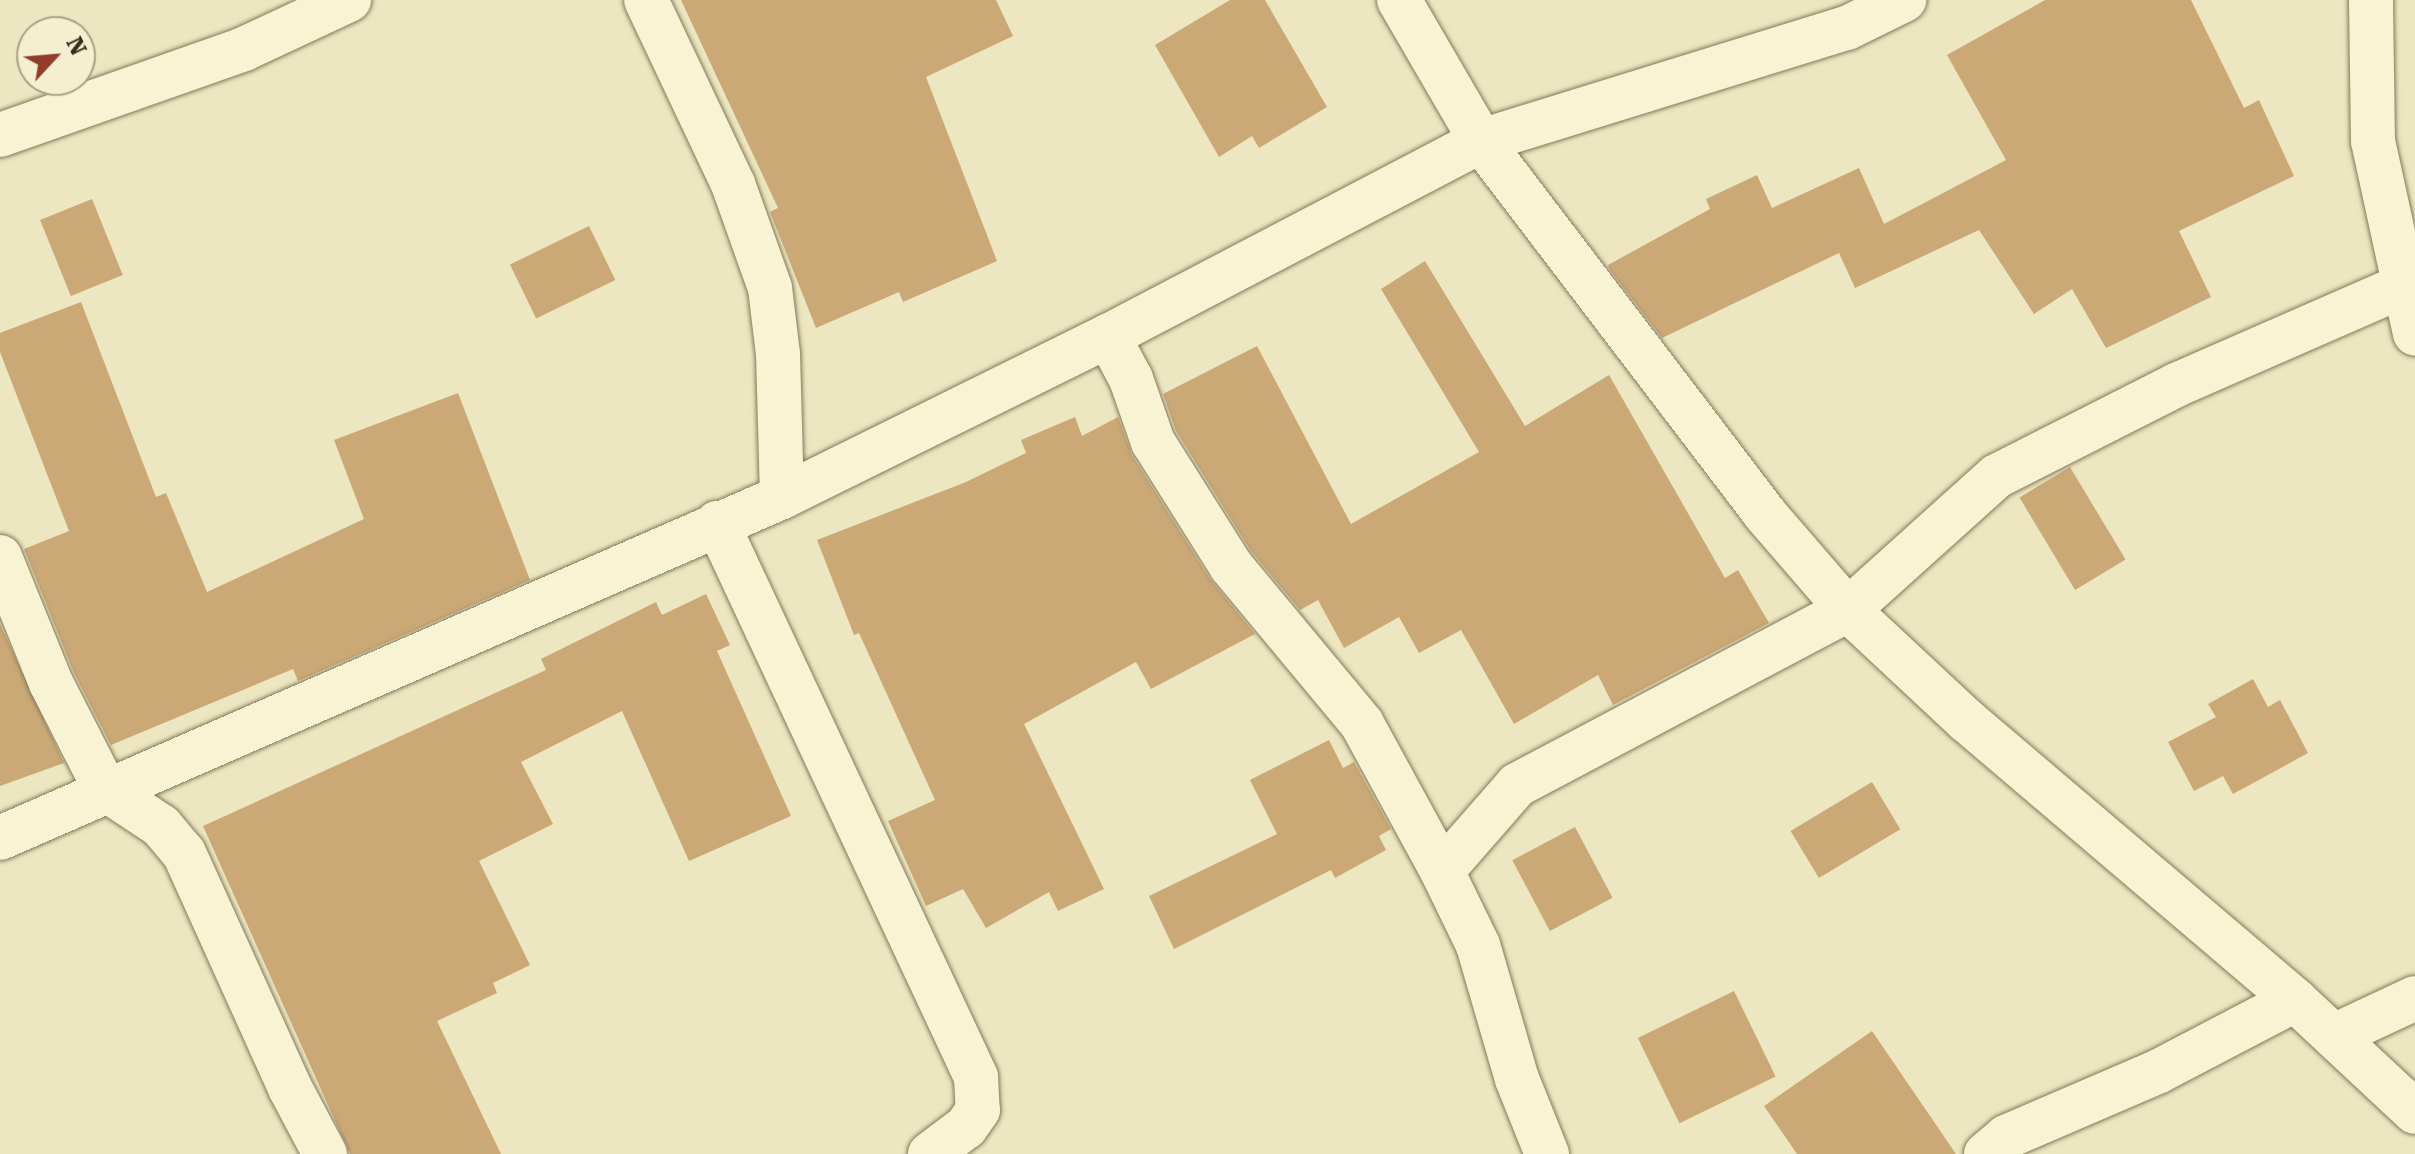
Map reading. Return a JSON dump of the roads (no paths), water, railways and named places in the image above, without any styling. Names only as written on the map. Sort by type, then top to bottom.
[{"type":"street","points":[[0,135],[244,49],[349,0]]},
{"type":"street","points":[[646,0],[733,184],[770,288],[778,354],[782,497]]},
{"type":"street","points":[[1399,0],[1481,141],[1765,514],[1848,610],[1966,720],[2295,1000],[2415,1112]]},
{"type":"street","points":[[0,838],[105,789],[782,497],[1108,336],[1481,141],[1847,28],[1904,0]]},
{"type":"street","points":[[2371,0],[2373,141],[2415,333]]},
{"type":"street","points":[[1442,871],[1517,785],[1848,610],[1997,476],[2176,385],[2405,285]]},
{"type":"street","points":[[1108,336],[1131,379],[1153,442],[1207,529],[1231,566],[1362,724],[1442,871],[1478,945],[1517,1079],[1547,1154]]},
{"type":"street","points":[[717,523],[976,1077],[978,1110],[966,1127],[930,1154]]},
{"type":"street","points":[[0,557],[51,683],[105,789],[161,826],[184,853],[290,1088],[325,1154]]},
{"type":"street","points":[[2334,1036],[2415,998]]},
{"type":"street","points":[[1986,1154],[2006,1137],[2159,1071],[2295,1000]]}]
